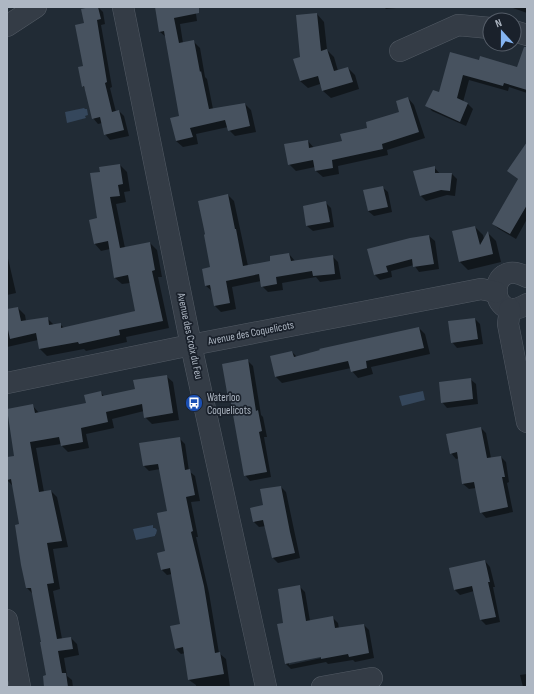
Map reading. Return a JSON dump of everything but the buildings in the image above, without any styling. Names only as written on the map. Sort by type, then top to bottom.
[{"type":"street","points":[[7,26],[36,7]]},
{"type":"street","name":"Avenue des Croix du Feu","points":[[123,7],[191,345],[266,687]]},
{"type":"street","points":[[400,51],[458,25],[482,27]]},
{"type":"street","points":[[524,270],[510,273],[502,277],[497,284],[496,292],[498,300],[503,306],[518,307],[508,324],[527,422]]},
{"type":"street","name":"Avenue des Coquelicots","points":[[7,383],[191,345],[481,289],[496,292]]},
{"type":"street","points":[[7,620],[20,687]]},
{"type":"street","points":[[322,687],[372,678]]},
{"type":"water","points":[[84,108],[87,109],[88,115],[85,116],[86,118],[67,123],[65,112]]},
{"type":"water","points":[[423,391],[425,400],[402,406],[399,396]]},
{"type":"water","points":[[153,525],[153,528],[157,530],[155,536],[136,540],[133,529]]},
{"type":"place","name":"Waterloo Coquelicots","points":[[194,403]]}]
